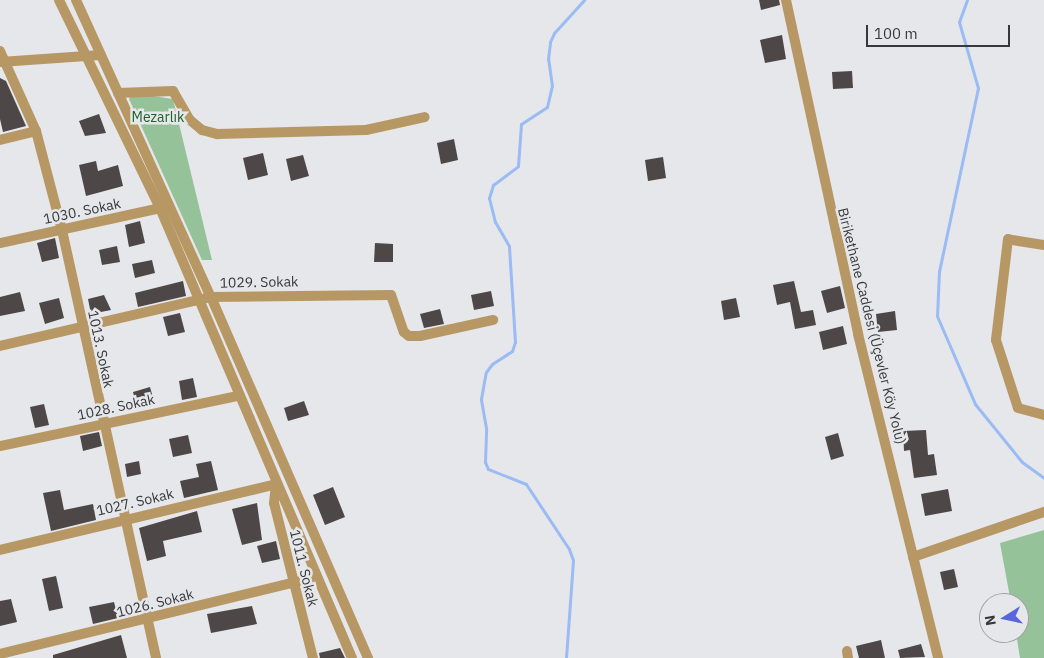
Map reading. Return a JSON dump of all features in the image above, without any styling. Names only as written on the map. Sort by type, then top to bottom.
[{"type":"street","points":[[59,0],[84,56],[211,297],[368,658]]},
{"type":"street","points":[[76,0],[118,93],[165,207],[238,396],[352,658]]},
{"type":"street","name":"Birikethane Caddesi (Üçevler Köy Yolu)","points":[[786,0],[856,324],[938,658]]},
{"type":"street","name":"1013. Sokak","points":[[0,52],[36,131],[62,230],[102,424],[126,518],[156,658]]},
{"type":"street","points":[[3,62],[101,55]]},
{"type":"street","points":[[118,93],[172,91],[190,120],[202,130],[217,134],[366,130],[426,117]]},
{"type":"street","points":[[0,140],[36,131]]},
{"type":"street","name":"1030. Sokak","points":[[0,243],[165,207]]},
{"type":"street","points":[[1044,244],[1008,239],[996,340],[1018,408],[1044,416]]},
{"type":"street","name":"1029. Sokak","points":[[0,346],[211,297],[391,295],[404,332],[409,336],[420,336],[493,320]]},
{"type":"street","name":"1028. Sokak","points":[[0,446],[238,396]]},
{"type":"street","name":"1027. Sokak","points":[[0,550],[126,518],[276,484]]},
{"type":"street","name":"1011. Sokak","points":[[276,484],[274,503],[291,581],[313,658]]},
{"type":"street","points":[[914,558],[1044,512]]},
{"type":"street","name":"1026. Sokak","points":[[0,654],[148,619],[291,581],[317,577]]},
{"type":"green space","name":"Mezarlık","points":[[133,93],[173,99],[212,260],[202,260],[129,99]]},
{"type":"green space","points":[[1044,530],[1044,658],[1020,658],[1018,643],[1029,643],[1029,593],[1009,593],[1000,543]]},
{"type":"building","points":[[759,0],[779,0],[780,5],[761,10]]},
{"type":"building","points":[[782,35],[786,59],[765,63],[760,40]]},
{"type":"building","points":[[852,71],[853,88],[833,89],[832,72]]},
{"type":"building","points":[[0,78],[6,81],[26,126],[3,132],[0,119]]},
{"type":"building","points":[[99,114],[106,133],[85,136],[79,121]]},
{"type":"building","points":[[454,139],[458,160],[441,164],[437,143]]},
{"type":"building","points":[[263,153],[268,175],[248,180],[243,158]]},
{"type":"building","points":[[303,155],[309,176],[291,181],[286,159]]},
{"type":"building","points":[[663,157],[666,178],[648,181],[645,160]]},
{"type":"building","points":[[96,161],[98,171],[118,165],[123,186],[86,196],[79,165]]},
{"type":"building","points":[[140,221],[145,243],[129,247],[125,225]]},
{"type":"building","points":[[55,238],[59,258],[42,262],[37,243]]},
{"type":"building","points":[[375,243],[393,244],[393,262],[374,262]]},
{"type":"building","points":[[117,246],[120,262],[102,265],[99,250]]},
{"type":"building","points":[[152,260],[155,273],[135,278],[132,264]]},
{"type":"building","points":[[183,281],[186,296],[138,307],[135,293]]},
{"type":"building","points":[[794,281],[801,312],[813,310],[816,325],[795,329],[790,302],[777,305],[773,285]]},
{"type":"building","points":[[840,286],[845,308],[827,313],[821,291]]},
{"type":"building","points":[[491,291],[494,306],[474,310],[471,295]]},
{"type":"building","points":[[20,292],[25,311],[0,316],[0,297]]},
{"type":"building","points":[[104,295],[111,310],[91,314],[88,299]]},
{"type":"building","points":[[59,298],[64,318],[45,324],[39,303]]},
{"type":"building","points":[[736,298],[740,317],[724,320],[721,301]]},
{"type":"building","points":[[440,309],[444,324],[424,328],[420,314]]},
{"type":"building","points":[[895,311],[897,330],[878,332],[876,314]]},
{"type":"building","points":[[180,313],[185,332],[168,336],[163,317]]},
{"type":"building","points":[[843,326],[847,344],[823,350],[819,332]]},
{"type":"building","points":[[193,378],[197,397],[182,400],[179,381]]},
{"type":"building","points":[[150,387],[155,405],[137,409],[133,392]]},
{"type":"building","points":[[304,401],[309,415],[288,421],[284,408]]},
{"type":"building","points":[[44,404],[49,425],[35,428],[30,407]]},
{"type":"building","points":[[926,430],[928,455],[934,454],[937,475],[914,478],[910,450],[904,451],[903,431]]},
{"type":"building","points":[[99,432],[102,446],[83,451],[80,436]]},
{"type":"building","points":[[838,433],[844,456],[831,460],[825,437]]},
{"type":"building","points":[[188,435],[192,453],[173,457],[169,439]]},
{"type":"building","points":[[139,461],[141,474],[127,477],[125,464]]},
{"type":"building","points":[[211,461],[218,490],[184,498],[180,481],[199,477],[196,464]]},
{"type":"building","points":[[333,487],[345,517],[325,525],[313,495]]},
{"type":"building","points":[[948,489],[952,511],[925,516],[921,494]]},
{"type":"building","points":[[60,490],[64,510],[93,504],[96,520],[51,531],[43,493]]},
{"type":"building","points":[[257,503],[262,540],[242,545],[232,509]]},
{"type":"building","points":[[197,511],[202,532],[163,541],[166,556],[147,561],[139,528]]},
{"type":"building","points":[[276,541],[280,559],[262,563],[257,546]]},
{"type":"building","points":[[954,569],[958,587],[944,590],[940,572]]},
{"type":"building","points":[[56,576],[63,608],[49,611],[42,579]]},
{"type":"building","points":[[11,599],[17,622],[0,626],[0,601]]},
{"type":"building","points":[[114,602],[118,618],[93,624],[89,607]]},
{"type":"building","points":[[252,606],[257,624],[211,633],[207,614]]},
{"type":"building","points":[[121,635],[127,658],[53,658],[53,655]]},
{"type":"building","points":[[881,640],[885,658],[859,658],[856,646]]},
{"type":"building","points":[[921,644],[925,657],[900,658],[898,650]]},
{"type":"building","points":[[340,648],[345,658],[320,658],[319,653]]},
{"type":"waterway","points":[[566,658],[573,560],[569,549],[526,484],[488,469],[485,462],[486,428],[481,399],[486,372],[492,364],[512,351],[515,342],[509,246],[495,222],[489,198],[493,185],[518,166],[521,124],[547,107],[552,86],[548,59],[550,42],[554,33],[584,0]]},
{"type":"waterway","points":[[967,0],[959,22],[978,88],[939,271],[937,316],[975,404],[1022,462],[1044,478]]}]
